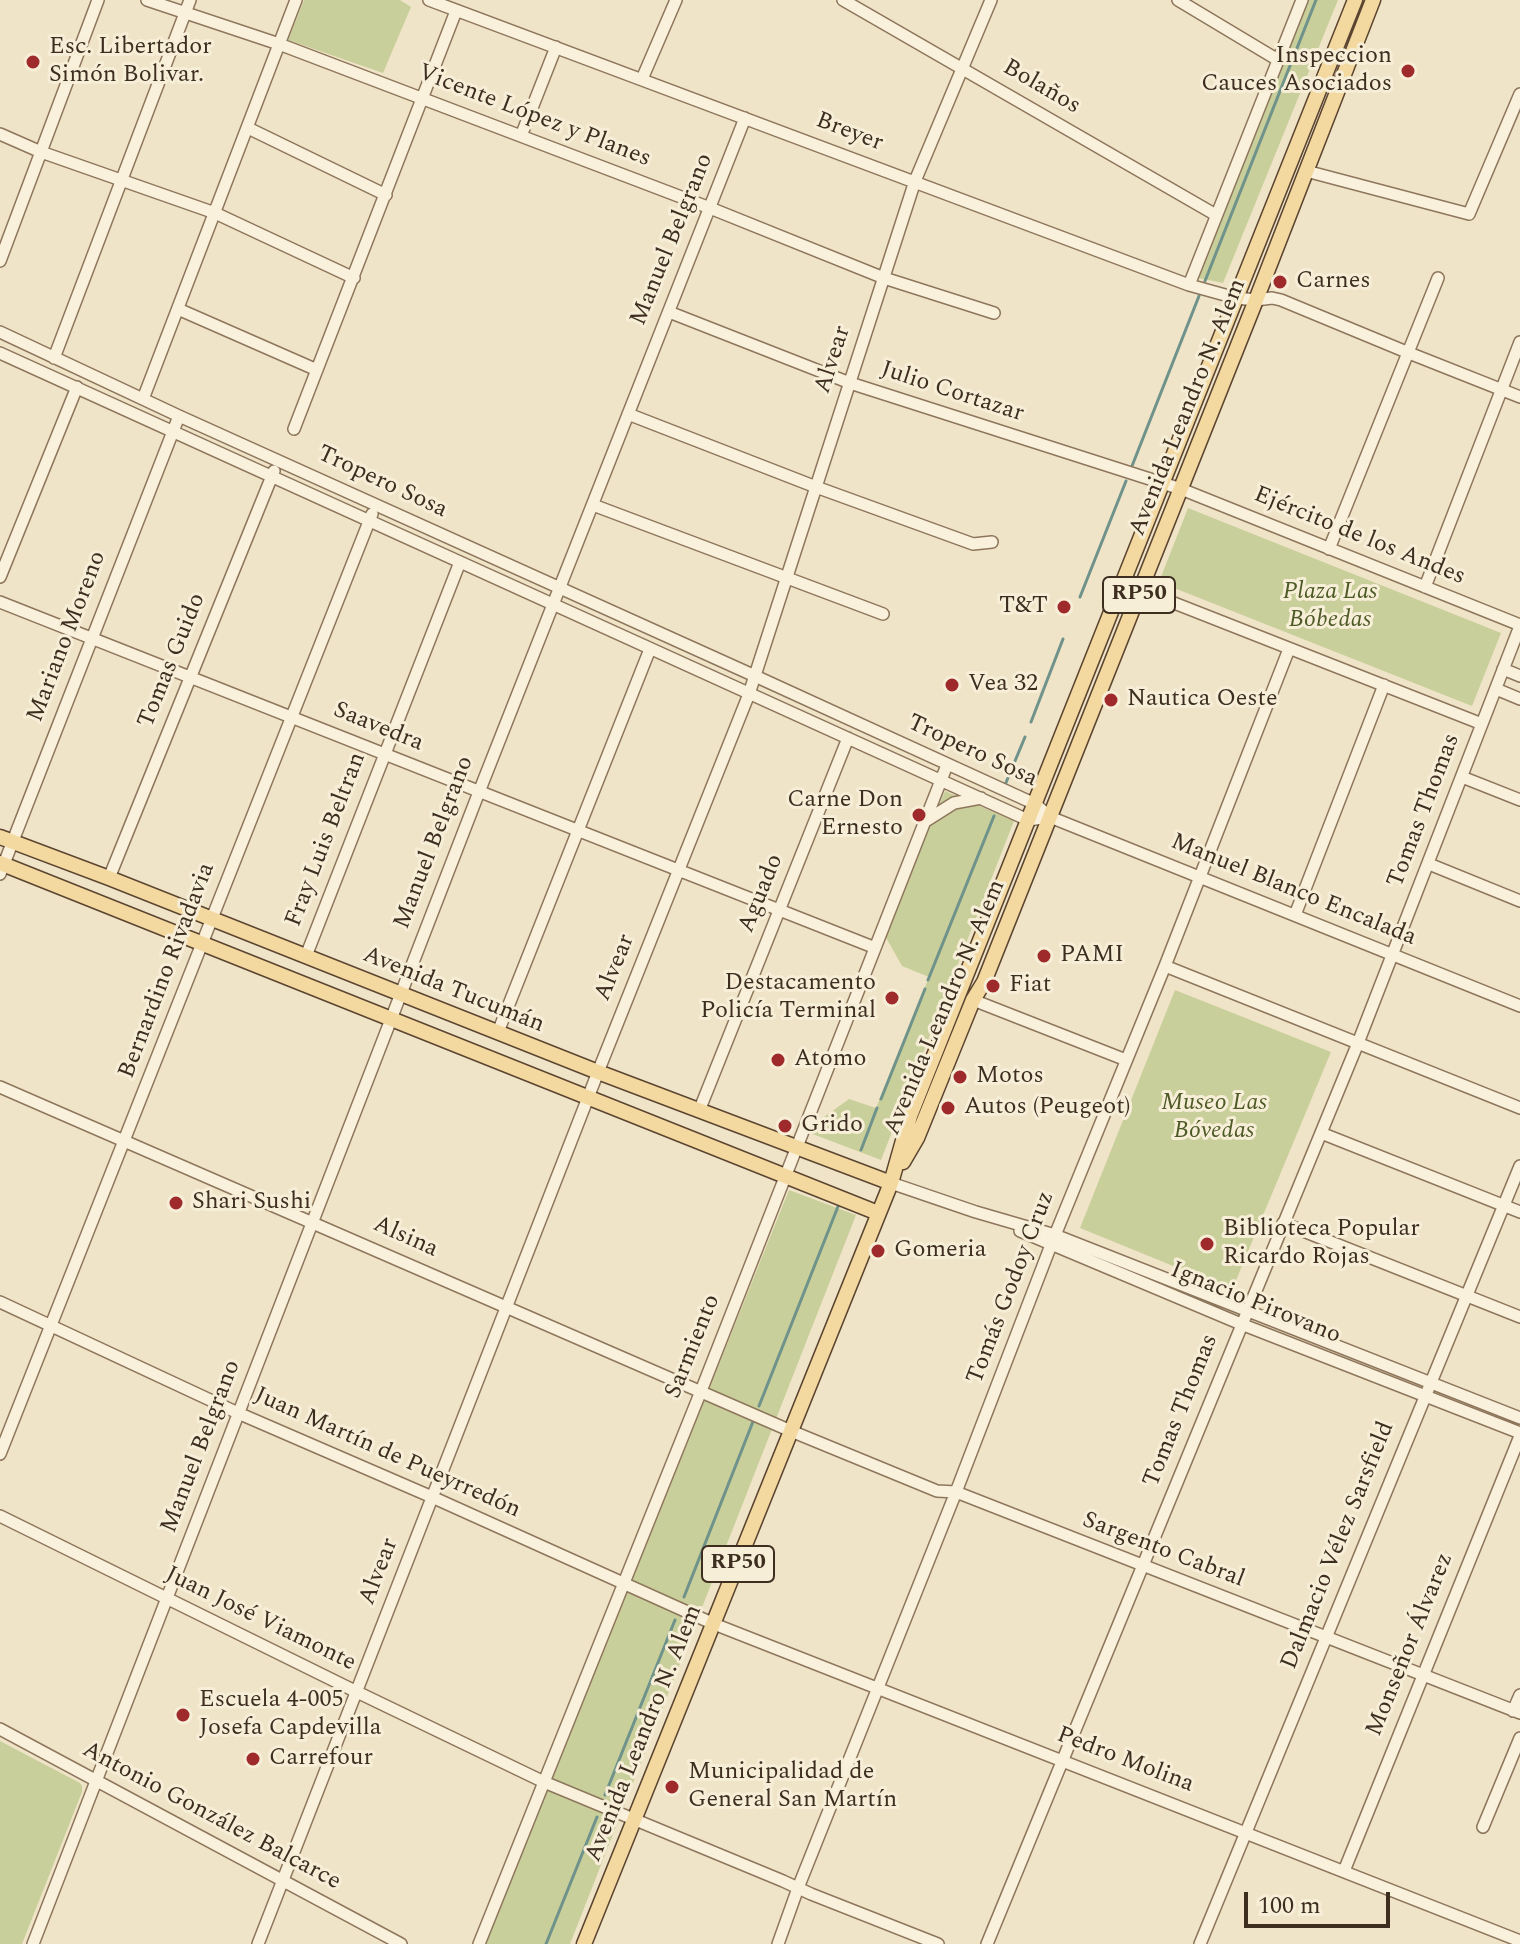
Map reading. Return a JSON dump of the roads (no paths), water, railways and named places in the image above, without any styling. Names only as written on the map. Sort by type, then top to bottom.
[{"type":"main road","name":"Avenida Leandro N. Alem","points":[[891,1183],[910,1116],[1355,0]]},
{"type":"main road","name":"Avenida Leandro N. Alem","points":[[584,1944],[878,1213],[917,1138],[973,1000],[984,982],[1373,0]]},
{"type":"main road","name":"Avenida Tucumán","points":[[6,840],[796,1149],[891,1183]]},
{"type":"main road","name":"Avenida Tucumán","points":[[1,867],[202,943],[878,1213]]},
{"type":"street","points":[[0,261],[4,236],[41,152],[98,0]]},
{"type":"street","name":"Vicente López y Planes","points":[[147,0],[279,44],[710,208],[884,278],[994,313]]},
{"type":"street","points":[[54,358],[190,0]]},
{"type":"street","points":[[143,399],[296,0]]},
{"type":"street","name":"Breyer","points":[[429,0],[1189,285],[1236,298],[1281,300],[1520,397]]},
{"type":"street","points":[[642,79],[676,0]]},
{"type":"street","name":"Bolaños","points":[[843,0],[1216,215]]},
{"type":"street","name":"Alvear","points":[[258,1944],[749,694],[915,181],[991,0]]},
{"type":"street","points":[[1178,0],[1278,60]]},
{"type":"street","points":[[1189,285],[1302,0]]},
{"type":"street","points":[[294,429],[456,11]]},
{"type":"street","points":[[521,136],[556,47]]},
{"type":"street","points":[[1306,171],[1469,214],[1520,94]]},
{"type":"street","name":"Manuel Belgrano","points":[[33,1944],[400,994],[745,118]]},
{"type":"street","points":[[248,128],[386,195]]},
{"type":"street","points":[[0,134],[41,152],[215,213],[354,278]]},
{"type":"street","points":[[1329,549],[1438,278]]},
{"type":"street","points":[[178,309],[317,370]]},
{"type":"street","name":"Julio Cortazar","points":[[669,312],[850,383],[1181,489]]},
{"type":"street","name":"Tropero Sosa","points":[[0,332],[1035,804],[1050,817]]},
{"type":"street","points":[[1425,587],[1520,342]]},
{"type":"street","name":"Tropero Sosa","points":[[0,353],[1028,820],[1050,817]]},
{"type":"street","points":[[0,577],[77,387]]},
{"type":"street","points":[[628,414],[973,544],[992,542]]},
{"type":"street","name":"Mariano Moreno","points":[[1,867],[6,840],[179,416]]},
{"type":"street","name":"Tomas Guido","points":[[109,878],[279,461]]},
{"type":"street","name":"Ejército de los Andes","points":[[1181,489],[1520,626]]},
{"type":"street","name":"Bernardino Rivadavia","points":[[0,1454],[376,504]]},
{"type":"street","points":[[593,505],[883,614]]},
{"type":"street","name":"Fray Luis Beltran","points":[[306,956],[460,562]]},
{"type":"street","points":[[1141,590],[1482,724]]},
{"type":"street","name":"Saavedra","points":[[0,602],[873,947]]},
{"type":"street","name":"Tomas Thomas","points":[[987,1944],[1358,1043],[1520,626]]},
{"type":"street","points":[[498,1032],[650,649]]},
{"type":"street","name":"Tomás Godoy Cruz","points":[[778,1944],[1053,1240],[1165,966],[1289,649]]},
{"type":"street","points":[[1503,669],[1520,676]]},
{"type":"street","points":[[1295,915],[1384,685]]},
{"type":"street","points":[[1496,689],[1520,699]]},
{"type":"street","name":"Aguado","points":[[699,1111],[848,738]]},
{"type":"street","name":"Sarmiento","points":[[479,1944],[947,765]]},
{"type":"street","points":[[1462,777],[1520,800]]},
{"type":"street","points":[[923,822],[954,803],[981,798]]},
{"type":"street","name":"Manuel Blanco Encalada","points":[[1050,817],[1520,1006]]},
{"type":"street","points":[[1429,864],[1520,901]]},
{"type":"street","points":[[1165,966],[1520,1108]]},
{"type":"street","points":[[973,1000],[1126,1060]]},
{"type":"street","name":"Alsina","points":[[0,1087],[791,1431]]},
{"type":"street","points":[[1321,1133],[1520,1212]]},
{"type":"street","name":"Dalmacio Vélez Sarsfield","points":[[1200,1944],[1520,1166]]},
{"type":"street","name":"Ignacio Pirovano","points":[[891,1183],[1247,1311],[1520,1418]]},
{"type":"street","points":[[1283,1223],[1520,1317]]},
{"type":"street","name":"Ignacio Pirovano","points":[[1053,1240],[1241,1324],[1520,1435]]},
{"type":"street","name":"Juan Martín de Pueyrredón","points":[[0,1302],[238,1413],[714,1624]]},
{"type":"street","name":"Sargento Cabral","points":[[791,1431],[937,1491],[956,1492],[1517,1712]]},
{"type":"street","name":"Monseñor Álvarez","points":[[1344,1871],[1520,1435]]},
{"type":"street","name":"Juan José Viamonte","points":[[0,1516],[544,1782],[938,1944]]},
{"type":"street","name":"Pedro Molina","points":[[714,1624],[1520,1941]]},
{"type":"street","points":[[1517,1712],[1520,1695]]},
{"type":"street","name":"Antonio González Balcarce","points":[[0,1729],[401,1944]]},
{"type":"street","points":[[1483,1827],[1520,1738]]},
{"type":"waterway","points":[[1205,281],[1316,0]]},
{"type":"waterway","points":[[1132,466],[1199,296]]},
{"type":"waterway","points":[[1080,597],[1126,481]]},
{"type":"waterway","points":[[1031,722],[1063,639]]},
{"type":"waterway","points":[[1005,785],[1025,737]]},
{"type":"waterway","points":[[928,980],[994,816]]},
{"type":"waterway","points":[[881,1099],[925,989]]},
{"type":"waterway","points":[[861,1150],[877,1108]]},
{"type":"waterway","points":[[759,1406],[839,1204]]},
{"type":"waterway","points":[[684,1597],[754,1419]]},
{"type":"waterway","points":[[605,1795],[675,1620]]},
{"type":"waterway","points":[[546,1944],[597,1817]]},
{"type":"place","name":"Esc. Libertador Simón Bolivar.","points":[[33,62]]},
{"type":"place","name":"Inspeccion Cauces Asociados","points":[[1408,71]]},
{"type":"place","name":"Carnes","points":[[1280,282]]},
{"type":"place","name":"T&T","points":[[1064,607]]},
{"type":"place","name":"Vea 32","points":[[952,685]]},
{"type":"place","name":"Nautica Oeste","points":[[1111,700]]},
{"type":"place","name":"Carne Don Ernesto","points":[[919,815]]},
{"type":"place","name":"PAMI","points":[[1044,956]]},
{"type":"place","name":"Fiat","points":[[993,986]]},
{"type":"place","name":"Destacamento Policía Terminal","points":[[892,998]]},
{"type":"place","name":"Atomo","points":[[778,1060]]},
{"type":"place","name":"Motos","points":[[960,1077]]},
{"type":"place","name":"Autos (Peugeot)","points":[[948,1108]]},
{"type":"place","name":"Grido","points":[[785,1126]]},
{"type":"place","name":"Shari Sushi","points":[[176,1203]]},
{"type":"place","name":"Biblioteca Popular Ricardo Rojas","points":[[1207,1244]]},
{"type":"place","name":"Gomeria","points":[[878,1251]]},
{"type":"place","name":"Escuela 4-005 Josefa Capdevilla","points":[[183,1715]]},
{"type":"place","name":"Carrefour","points":[[253,1759]]},
{"type":"place","name":"Municipalidad de General San Martín","points":[[672,1787]]},
{"type":"park label","name":"Plaza Las Bóbedas","points":[[1330,607]]},
{"type":"park label","name":"Museo Las Bóvedas","points":[[1214,1118]]}]
